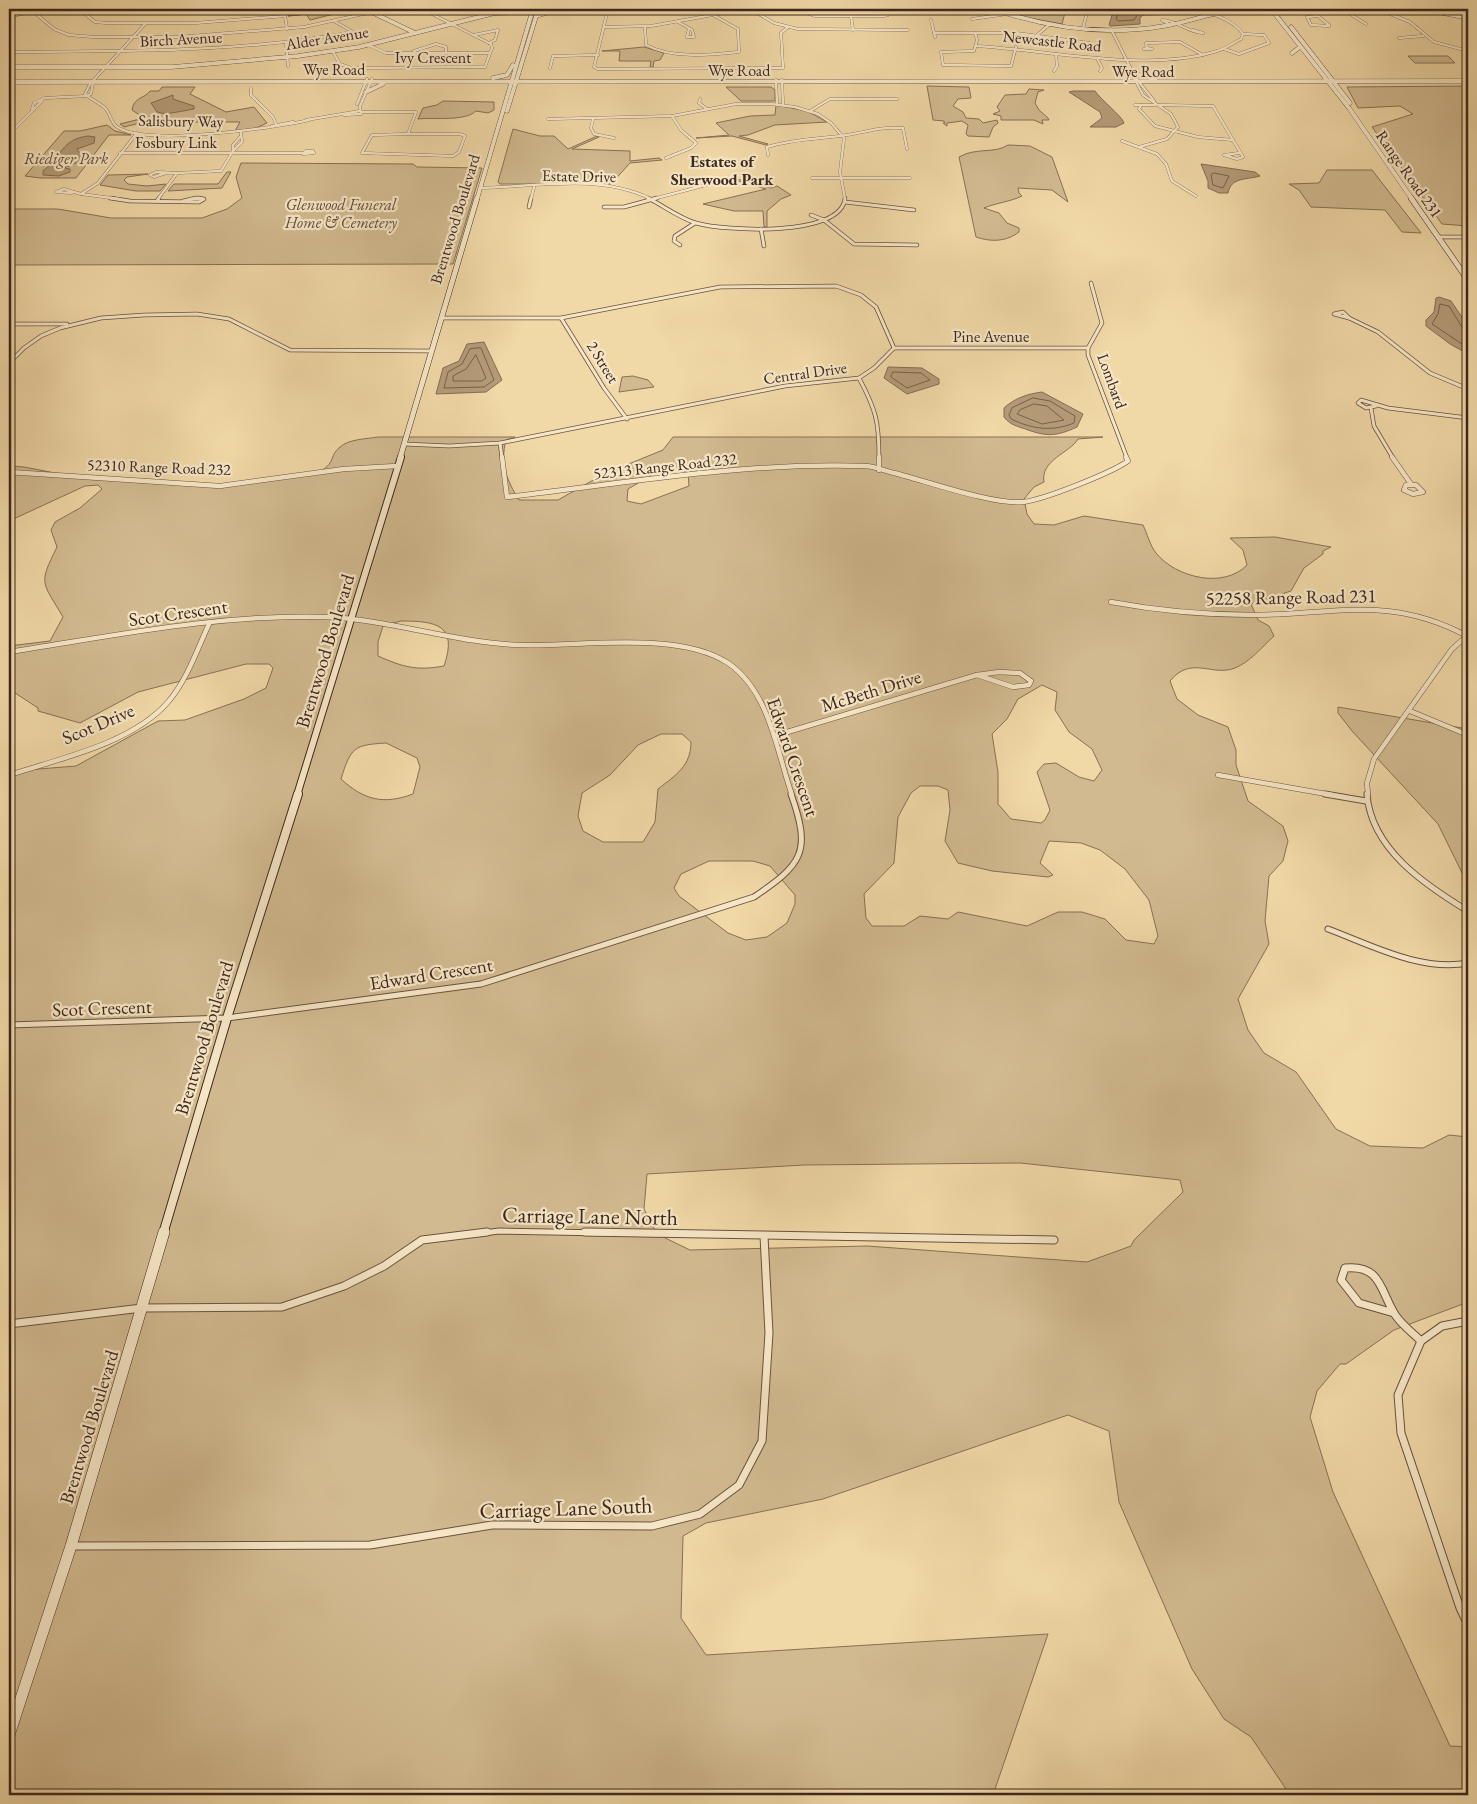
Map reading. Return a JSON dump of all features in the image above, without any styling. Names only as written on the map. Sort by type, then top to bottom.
[{"type":"main road","points":[[9,16],[40,9]]},
{"type":"main road","points":[[365,9],[415,33]]},
{"type":"main road","points":[[993,9],[1050,24],[1111,30],[1170,25],[1239,9]]},
{"type":"main road","name":"Range Road 231","points":[[1272,9],[1348,106],[1468,280]]},
{"type":"main road","name":"Range Road 231","points":[[1277,9],[1341,89],[1350,104],[1348,106]]},
{"type":"main road","points":[[1284,17],[1283,12],[1299,9],[1348,12],[1387,9]]},
{"type":"main road","points":[[1422,9],[1450,17],[1468,18]]},
{"type":"main road","points":[[1230,10],[1293,10]]},
{"type":"main road","points":[[1261,10],[1277,16]]},
{"type":"main road","name":"Alder Avenue","points":[[9,67],[107,68],[232,65],[333,52],[506,11],[532,12]]},
{"type":"main road","points":[[532,12],[549,12]]},
{"type":"main road","name":"Brentwood Boulevard","points":[[498,128],[513,98],[519,52],[532,12]]},
{"type":"main road","points":[[538,12],[549,12]]},
{"type":"main road","name":"Brentwood Boulevard","points":[[9,1735],[71,1546],[227,1018],[352,619],[509,88],[521,71],[538,12]]},
{"type":"main road","points":[[1292,53],[1300,47]]},
{"type":"main road","points":[[484,81],[507,75],[519,52]]},
{"type":"main road","points":[[1307,80],[1316,78],[1319,70]]},
{"type":"main road","points":[[1327,70],[1339,76],[1362,79]]},
{"type":"main road","points":[[521,71],[524,76],[541,81]]},
{"type":"main road","points":[[1112,80],[1133,74],[1172,81]]},
{"type":"main road","name":"Wye Road","points":[[782,81],[1137,83],[1362,79],[1468,80]]},
{"type":"main road","name":"Wye Road","points":[[9,80],[63,82],[484,81]]},
{"type":"main road","name":"Wye Road","points":[[9,80],[1112,80],[1137,83]]},
{"type":"main road","points":[[1307,80],[1333,88]]},
{"type":"main road","name":"Wye Road","points":[[1334,80],[1355,82],[1468,80]]},
{"type":"main road","points":[[484,81],[501,84],[509,88]]},
{"type":"main road","points":[[513,98],[514,81]]},
{"type":"main road","points":[[515,91],[526,84],[541,81]]},
{"type":"main road","points":[[1143,89],[1148,85],[1172,81]]},
{"type":"main road","points":[[63,82],[89,88],[118,82]]},
{"type":"main road","points":[[235,82],[248,85],[251,88],[271,82]]},
{"type":"main road","points":[[345,82],[364,91],[377,86],[403,82]]},
{"type":"main road","points":[[1341,89],[1343,84],[1355,82]]},
{"type":"street","points":[[22,9],[41,17],[54,29],[69,34],[134,37],[192,37],[287,29],[386,9]]},
{"type":"street","points":[[79,9],[95,22],[195,23],[285,16]]},
{"type":"street","points":[[284,9],[287,29]]},
{"type":"street","points":[[565,13],[566,9]]},
{"type":"street","points":[[549,12],[607,13],[660,9]]},
{"type":"street","points":[[604,27],[645,27],[746,9]]},
{"type":"street","points":[[750,9],[774,23],[788,27],[908,30]]},
{"type":"street","points":[[797,9],[809,16],[886,15],[886,9]]},
{"type":"street","points":[[1083,28],[1088,9]]},
{"type":"street","points":[[1199,9],[1236,26],[1243,34],[1264,35],[1269,43],[1239,54],[1223,49]]},
{"type":"street","points":[[1309,9],[1318,16],[1329,26],[1311,25],[1307,17],[1318,16]]},
{"type":"street","points":[[1380,9],[1410,22],[1423,36],[1439,45],[1468,51]]},
{"type":"street","points":[[1348,12],[1366,24]]},
{"type":"street","points":[[607,13],[594,67],[598,69],[780,68],[784,65],[780,33],[788,27]]},
{"type":"street","name":"Ivy Crescent","points":[[333,52],[341,65],[358,68],[482,68],[486,66],[492,46],[489,43],[432,14]]},
{"type":"street","points":[[972,18],[1007,14]]},
{"type":"street","points":[[645,27],[646,45],[658,51],[671,53],[739,52],[738,29],[713,15]]},
{"type":"street","points":[[851,16],[853,30]]},
{"type":"street","points":[[931,20],[935,37]]},
{"type":"street","points":[[1170,25],[1162,20],[1193,30]]},
{"type":"street","name":"Birch Avenue","points":[[9,52],[184,52],[320,39],[353,32],[334,21]]},
{"type":"street","points":[[678,22],[689,28]]},
{"type":"street","points":[[87,96],[85,94],[89,88],[146,23]]},
{"type":"street","points":[[1036,36],[1050,24]]},
{"type":"street","name":"Ivy Crescent","points":[[474,35],[498,30],[495,40],[489,43]]},
{"type":"street","points":[[1111,30],[1145,97],[1175,118],[1178,127],[1176,132],[1168,138],[1139,146]]},
{"type":"street","points":[[934,33],[1014,33],[1090,43]]},
{"type":"street","points":[[975,33],[976,46]]},
{"type":"street","points":[[1223,49],[1237,43],[1243,34]]},
{"type":"street","points":[[1399,38],[1423,36]]},
{"type":"street","points":[[1147,48],[1146,43],[1178,41],[1204,55]]},
{"type":"street","points":[[286,43],[288,66]]},
{"type":"street","points":[[409,53],[439,44],[447,47],[446,53]]},
{"type":"street","points":[[368,45],[384,52],[490,53]]},
{"type":"street","name":"Newcastle Road","points":[[1016,48],[1011,66],[943,65],[940,53],[973,52],[976,46],[1016,48],[1097,58],[1180,58],[1204,55],[1223,49]]},
{"type":"street","points":[[1054,71],[1057,66],[1056,54]]},
{"type":"street","points":[[550,68],[553,56],[598,55]]},
{"type":"street","points":[[1097,58],[1102,68],[1100,71]]},
{"type":"street","points":[[350,112],[356,108],[369,80]]},
{"type":"street","points":[[776,81],[777,104]]},
{"type":"street","points":[[782,81],[783,105]]},
{"type":"street","points":[[1137,83],[1158,105]]},
{"type":"street","points":[[9,134],[45,98],[87,96],[91,94],[89,88]]},
{"type":"street","points":[[251,88],[252,96],[273,117],[286,124],[350,112],[416,113],[408,134]]},
{"type":"street","points":[[360,112],[364,91]]},
{"type":"street","name":"Salisbury Way","points":[[87,96],[105,108],[116,126],[136,133],[241,134],[286,124]]},
{"type":"street","points":[[700,99],[699,103],[707,109]]},
{"type":"street","points":[[810,111],[830,99],[897,99]]},
{"type":"street","points":[[548,119],[672,116],[742,103],[777,104],[810,111],[828,120],[842,135],[844,143],[840,177],[845,202],[914,210]]},
{"type":"street","points":[[1135,105],[1177,104],[1214,106],[1225,121],[1242,158],[1224,155],[1239,153]]},
{"type":"street","points":[[1141,105],[1139,109],[1150,118],[1153,125],[1205,138],[1233,140]]},
{"type":"street","points":[[666,158],[691,148],[696,143],[694,139],[681,130],[672,116]]},
{"type":"street","points":[[273,117],[276,125],[280,128]]},
{"type":"street","points":[[593,119],[592,128],[594,134],[614,138]]},
{"type":"street","name":"Salisbury Way","points":[[259,130],[280,128],[286,124]]},
{"type":"street","points":[[768,155],[767,147],[782,141],[842,135],[878,127],[903,128],[907,149]]},
{"type":"street","points":[[80,194],[98,183],[136,133]]},
{"type":"street","points":[[232,152],[233,145],[241,134]]},
{"type":"street","points":[[166,173],[154,177],[150,175],[156,172],[219,172],[232,152],[242,142],[241,134]]},
{"type":"street","points":[[408,134],[465,136],[460,152],[453,156],[362,153],[372,135],[408,134]]},
{"type":"street","points":[[1122,141],[1139,146],[1162,158],[1167,164],[1172,181],[1196,196]]},
{"type":"street","name":"Fosbury Link","points":[[120,153],[303,153]]},
{"type":"street","points":[[157,201],[178,173]]},
{"type":"street","points":[[812,178],[910,178]]},
{"type":"street","name":"Estate Drive","points":[[604,207],[624,207],[729,179]]},
{"type":"street","name":"Estate Drive","points":[[481,186],[612,187],[629,190],[652,199],[695,223],[726,228],[798,227],[824,220],[838,212],[845,202]]},
{"type":"street","name":"Estate Drive","points":[[529,207],[534,186]]},
{"type":"street","points":[[72,193],[64,189],[56,192],[115,200],[199,202],[204,199],[197,198],[183,201]]},
{"type":"street","points":[[811,215],[824,220],[854,244],[917,246]]},
{"type":"street","points":[[680,246],[674,241],[675,236],[695,223]]},
{"type":"street","points":[[761,229],[764,246]]},
{"type":"street","points":[[1438,237],[1468,237]]},
{"type":"street","name":"Lombard","points":[[1091,283],[1102,322],[1088,348],[1088,356],[1128,461]]},
{"type":"street","points":[[442,318],[561,318],[720,287],[836,286],[849,289],[872,301],[879,308],[894,348]]},
{"type":"street","points":[[9,324],[70,324],[123,315],[206,314],[232,319],[273,344],[290,350],[432,351]]},
{"type":"street","name":"2 Street","points":[[561,318],[604,388],[627,418]]},
{"type":"street","points":[[1349,318],[1378,332],[1430,373],[1468,389]]},
{"type":"street","points":[[9,363],[22,348],[70,324]]},
{"type":"street","name":"Pine Avenue","points":[[894,348],[1088,348]]},
{"type":"street","name":"Central Drive","points":[[404,444],[449,446],[500,443],[785,386],[859,378],[874,368],[894,348]]},
{"type":"street","points":[[859,378],[875,408],[879,436],[879,470]]},
{"type":"street","points":[[1411,484],[1404,486],[1406,491],[1414,495],[1422,493],[1421,488],[1411,484],[1375,429],[1370,415],[1374,407],[1468,418]]},
{"type":"street","name":"52313 Range Road 232","points":[[500,443],[507,496],[715,472],[791,467],[867,466],[994,499],[1023,502],[1077,485],[1120,467],[1128,461]]},
{"type":"street","name":"52310 Range Road 232","points":[[9,472],[220,486],[344,468],[397,466]]},
{"type":"street","name":"52258 Range Road 231","points":[[1111,602],[1158,610],[1222,614],[1278,614],[1342,608],[1392,611],[1425,618],[1468,635],[1452,649],[1374,760],[1369,771],[1366,801],[1377,828],[1397,857],[1434,890],[1468,911]]},
{"type":"street","name":"Scot Crescent","points":[[9,652],[249,618],[352,619]]},
{"type":"street","name":"Edward Crescent","points":[[227,1018],[481,984],[754,897],[790,870],[800,852],[802,832],[774,736],[760,700],[746,678],[725,662],[696,650],[646,644],[513,645],[352,619]]},
{"type":"street","name":"Scot Drive","points":[[9,775],[111,739],[153,717],[167,702],[182,680],[209,624]]},
{"type":"street","name":"McBeth Drive","points":[[774,736],[977,675],[1000,671],[1016,672],[1027,675],[1031,681],[1030,685],[1013,687],[977,675]]},
{"type":"street","points":[[1410,711],[1468,735]]},
{"type":"street","points":[[1218,775],[1366,801]]},
{"type":"street","points":[[1328,929],[1434,965],[1457,967],[1468,963]]},
{"type":"street","name":"Scot Crescent","points":[[9,1026],[227,1018]]},
{"type":"street","name":"Carriage Lane North","points":[[9,1324],[142,1308],[282,1307],[344,1286],[384,1266],[422,1240],[499,1231],[1054,1240]]},
{"type":"street","name":"Carriage Lane South","points":[[71,1546],[370,1545],[492,1525],[652,1526],[700,1514],[739,1485],[762,1441],[769,1333],[764,1236]]},
{"type":"street","points":[[1394,1313],[1359,1303],[1341,1280],[1345,1268],[1358,1266],[1370,1271],[1380,1282],[1394,1313],[1421,1341]]},
{"type":"street","points":[[1468,1321],[1442,1326],[1421,1341],[1398,1395],[1401,1433],[1460,1608],[1468,1625]]},
{"type":"green space","points":[[306,9],[336,9],[342,12],[310,20],[306,14]]},
{"type":"green space","points":[[999,9],[1066,9],[1062,24],[1024,17]]},
{"type":"green space","points":[[644,47],[664,53],[660,60],[654,61],[653,67],[650,67],[651,61],[619,61],[620,51],[602,51]]},
{"type":"green space","points":[[1408,56],[1448,56],[1455,63],[1415,63]]},
{"type":"green space","points":[[927,86],[969,87],[971,98],[958,99],[953,106],[963,112],[966,118],[979,119],[983,123],[997,120],[998,123],[993,127],[989,137],[968,136],[966,134],[968,125],[962,121],[947,123],[947,126],[943,123],[945,123],[944,121],[933,120]]},
{"type":"green space","points":[[1468,86],[1468,226],[1442,224],[1372,127],[1413,114],[1400,106],[1358,108],[1347,87]]},
{"type":"green space","points":[[162,87],[195,87],[190,94],[226,112],[254,107],[267,123],[256,128],[235,131],[240,122],[144,122],[124,127],[120,124],[144,118],[132,110],[133,106],[137,100],[150,91],[159,91]]},
{"type":"green space","points":[[726,87],[771,87],[775,90],[775,101],[741,101]]},
{"type":"green space","points":[[1029,89],[1044,90],[1038,92],[1035,103],[1049,120],[1042,120],[1043,124],[1034,120],[1001,120],[1001,116],[993,114],[1000,111],[997,107],[1005,95],[1026,94]]},
{"type":"green space","points":[[443,101],[494,102],[494,110],[488,113],[476,111],[457,118],[418,119],[423,108],[437,105]]},
{"type":"green space","points":[[776,105],[807,111],[827,122],[775,125],[748,135],[739,136],[768,144],[766,145],[732,136],[696,138],[729,135],[716,123],[750,116],[775,115]]},
{"type":"green space","name":"Riediger Park","points":[[107,125],[115,131],[131,135],[109,135],[76,178],[25,176],[64,131],[80,131]]},
{"type":"green space","points":[[513,129],[540,136],[554,136],[568,149],[597,136],[599,137],[572,149],[630,151],[630,161],[659,158],[662,160],[630,163],[611,184],[500,184],[498,182]]},
{"type":"green space","points":[[1008,145],[1030,146],[1052,157],[1068,202],[1052,190],[1018,188],[1022,196],[984,208],[999,213],[1007,223],[1019,228],[1019,232],[1009,238],[998,240],[976,237],[959,157],[972,152],[1003,148]]},
{"type":"green space","name":"Glenwood Funeral Home & Cemetery","points":[[241,163],[413,164],[417,167],[482,168],[453,264],[9,265],[9,209],[58,209],[111,218],[202,218],[227,209],[242,198],[236,177]]},
{"type":"green space","points":[[1327,170],[1372,170],[1421,233],[1402,232],[1385,210],[1311,207],[1299,190],[1289,184],[1319,183]]},
{"type":"green space","points":[[227,172],[231,172],[222,188],[168,191],[174,184],[218,184]]},
{"type":"green space","points":[[148,174],[127,177],[124,180],[128,184],[147,186],[166,184],[160,191],[136,191],[100,185],[108,175]]},
{"type":"green space","points":[[735,180],[771,188],[777,186],[791,195],[781,199],[767,211],[767,227],[764,227],[763,211],[734,211],[703,204],[766,189]]},
{"type":"green space","points":[[633,376],[648,380],[654,387],[619,392],[622,377]]},
{"type":"green space","points":[[378,437],[515,437],[506,440],[504,464],[505,471],[519,500],[558,500],[604,474],[663,450],[673,437],[1103,437],[1078,439],[1046,468],[1044,482],[1034,487],[1024,499],[1027,514],[1034,524],[1054,525],[1084,516],[1143,525],[1154,550],[1165,562],[1175,569],[1200,577],[1226,577],[1247,565],[1243,550],[1230,538],[1275,537],[1331,547],[1323,551],[1323,554],[1304,568],[1291,591],[1251,604],[1258,620],[1269,626],[1274,636],[1251,658],[1235,668],[1226,670],[1186,669],[1178,673],[1170,681],[1177,699],[1198,715],[1228,727],[1236,750],[1236,765],[1248,801],[1283,826],[1288,841],[1283,861],[1269,876],[1265,921],[1269,944],[1238,999],[1248,1030],[1264,1053],[1296,1072],[1336,1129],[1370,1146],[1423,1148],[1449,1135],[1468,1137],[1468,1302],[1394,1330],[1346,1364],[1340,1364],[1317,1391],[1310,1417],[1333,1492],[1450,1746],[1468,1747],[1468,1795],[1290,1795],[1251,1737],[1224,1719],[1192,1669],[1119,1502],[1109,1431],[1068,1415],[823,1499],[706,1523],[683,1536],[681,1618],[706,1655],[1048,1634],[993,1795],[9,1795],[9,776],[26,770],[76,766],[158,721],[185,720],[244,699],[266,688],[273,668],[269,664],[246,664],[138,692],[80,723],[38,711],[38,708],[9,689],[9,646],[50,641],[63,617],[45,583],[47,569],[57,547],[51,530],[55,522],[80,508],[102,489],[98,485],[85,486],[9,521],[9,466],[76,477],[231,486],[317,473],[330,463],[336,451],[344,444]],"holes":[[[680,470],[688,472],[689,486],[641,504],[627,501],[628,489],[657,472]],[[401,621],[425,622],[434,624],[446,634],[448,652],[444,666],[417,668],[395,663],[378,656],[378,642],[383,626]],[[1042,685],[1057,692],[1055,710],[1069,732],[1092,749],[1102,770],[1094,781],[1079,777],[1056,763],[1044,764],[1037,772],[1050,810],[1045,820],[1041,823],[1011,819],[998,804],[998,772],[992,734],[1007,719],[1018,699]],[[661,734],[682,734],[691,742],[685,764],[658,789],[655,822],[643,842],[603,842],[583,831],[578,816],[582,793],[610,775],[638,745]],[[386,743],[417,758],[420,767],[413,794],[383,800],[366,796],[341,779],[351,754],[360,747]],[[920,786],[938,786],[948,790],[950,810],[945,841],[958,863],[992,871],[1048,877],[1053,875],[1040,863],[1049,841],[1081,843],[1100,850],[1125,869],[1149,900],[1158,936],[1154,944],[1126,940],[1105,919],[1082,912],[1058,912],[1027,926],[958,912],[948,919],[920,916],[904,926],[872,926],[866,918],[864,894],[894,863],[898,817],[911,793]],[[709,861],[753,861],[770,866],[795,895],[795,904],[787,923],[767,937],[746,940],[728,933],[679,896],[674,888],[681,874]],[[1020,1163],[1180,1180],[1183,1192],[1134,1240],[1131,1246],[1087,1262],[867,1246],[690,1250],[657,1234],[644,1209],[647,1174],[804,1165]]]},
{"type":"green space","points":[[1338,707],[1468,729],[1468,885],[1438,824],[1352,731],[1338,713]]},
{"type":"water","points":[[1117,9],[1174,9],[1188,14],[1143,15],[1140,18],[1140,24],[1111,26],[1109,25],[1112,15]]},
{"type":"water","points":[[1095,91],[1124,123],[1116,127],[1090,127],[1102,118],[1100,112],[1069,92]]},
{"type":"water","points":[[173,95],[173,99],[194,106],[194,109],[166,114],[157,112],[151,103]]},
{"type":"water","points":[[95,137],[94,143],[77,149],[83,158],[81,161],[64,168],[70,169],[70,172],[59,176],[43,175],[43,171],[62,149],[79,138]]},
{"type":"water","points":[[1201,164],[1255,172],[1260,176],[1236,182],[1232,184],[1228,193],[1219,193],[1208,188],[1208,181]]},
{"type":"water","points":[[1439,297],[1451,301],[1468,326],[1468,354],[1450,344],[1426,326],[1426,320],[1434,312],[1436,298]]},
{"type":"water","points":[[484,342],[502,380],[486,392],[436,394],[443,368],[459,361],[467,344]]},
{"type":"water","points":[[888,367],[922,368],[939,379],[939,384],[907,394],[884,378]]},
{"type":"water","points":[[1042,392],[1083,414],[1077,427],[1058,434],[1041,434],[1015,425],[1004,417],[1004,408],[1012,402],[1026,395]]},
{"type":"district","name":"Estates of Sherwood Park","points":[[722,170]]}]
